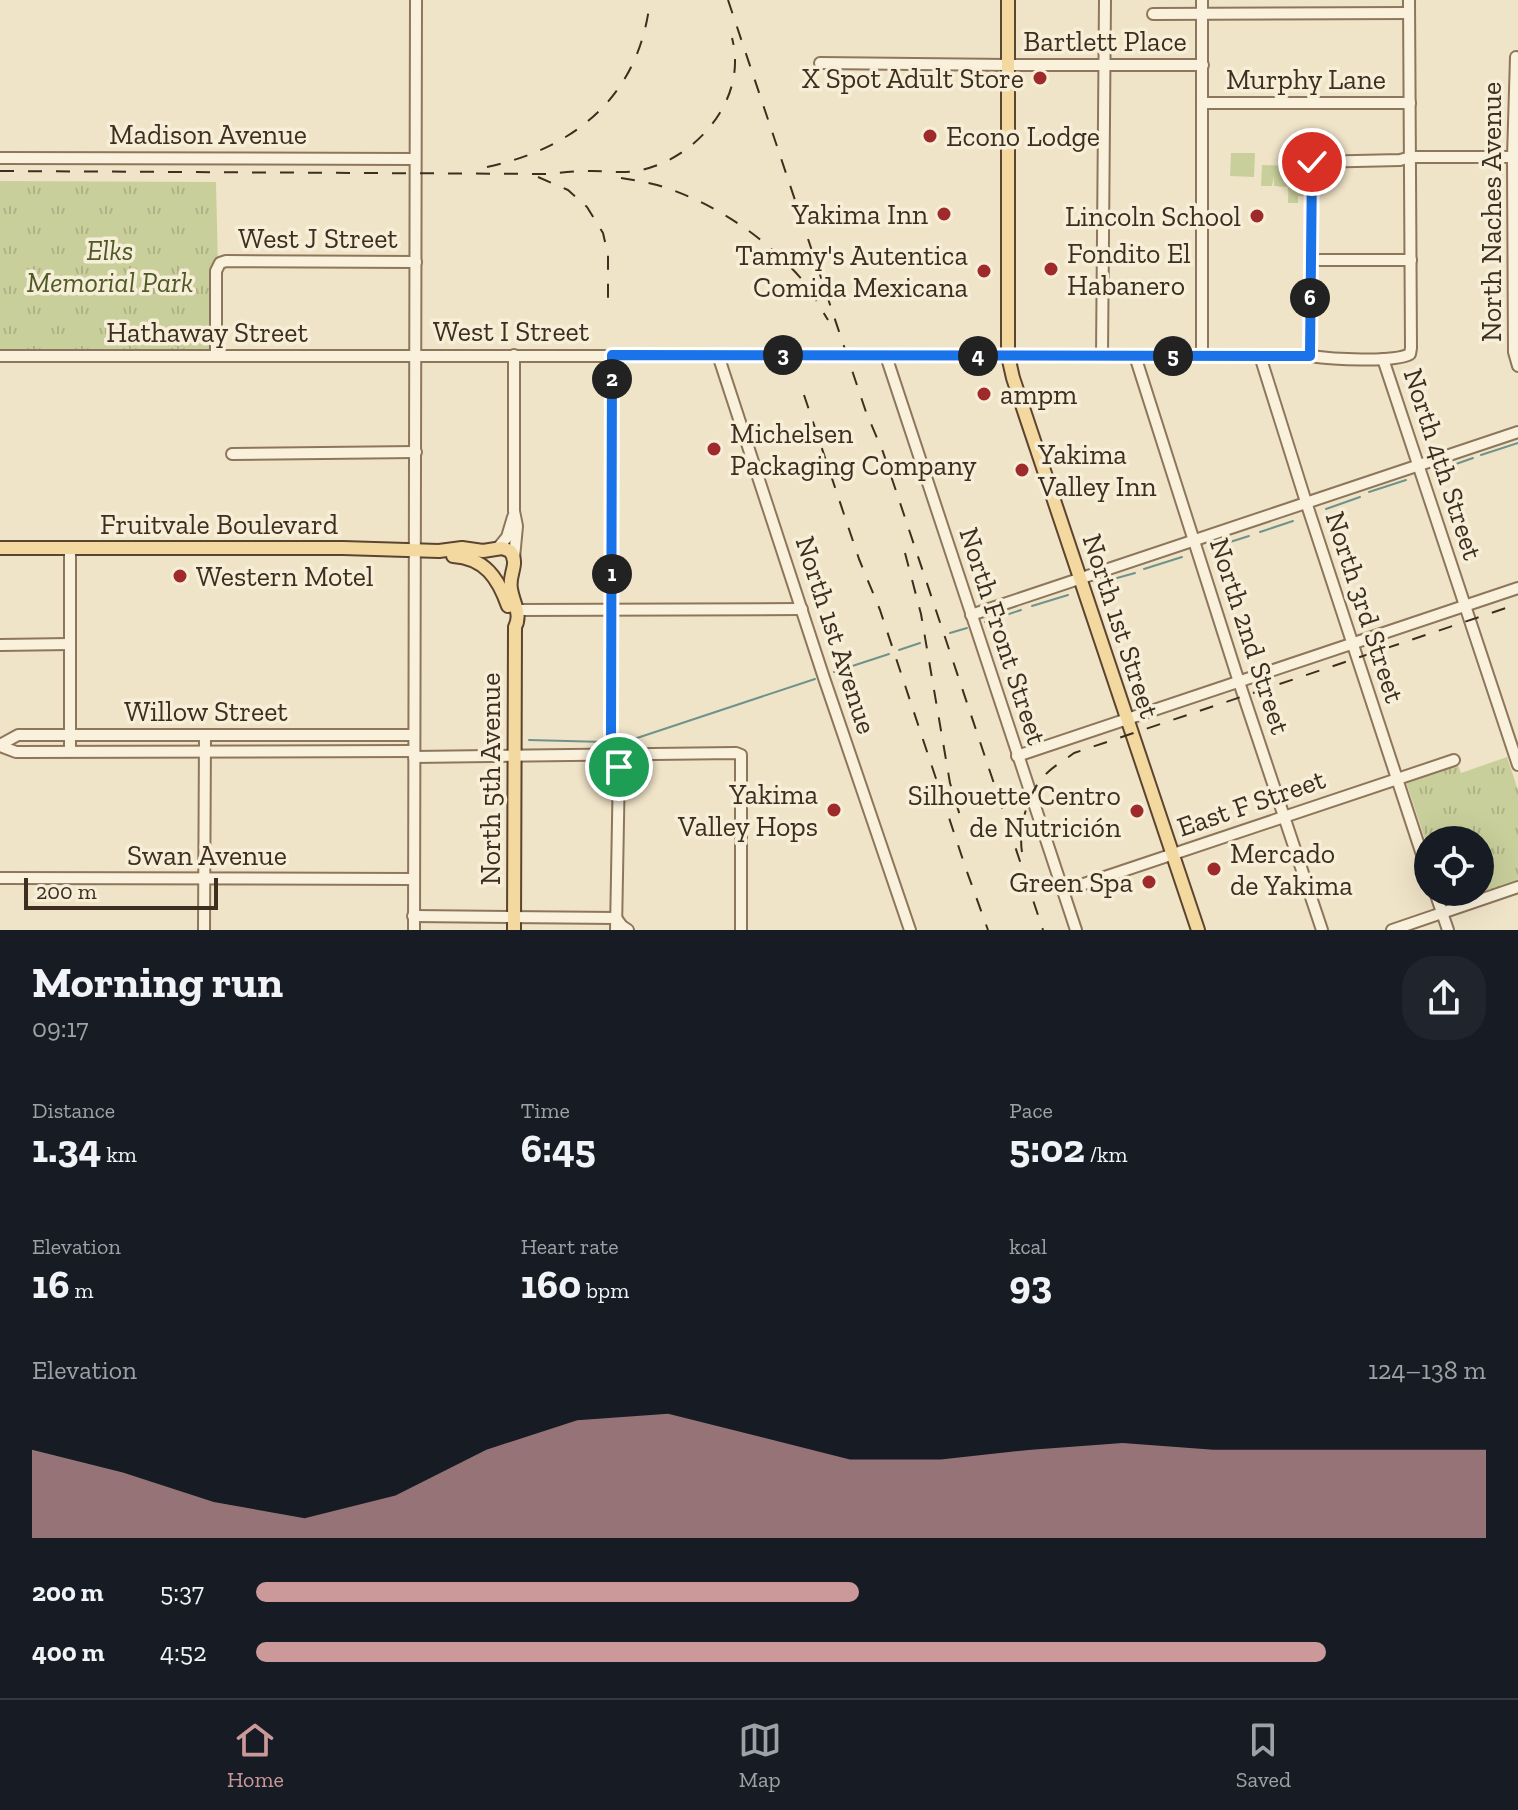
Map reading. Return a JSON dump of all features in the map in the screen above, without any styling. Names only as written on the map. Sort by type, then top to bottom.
[{"type":"main road","name":"North 1st Street","points":[[1008,0],[1008,356],[1198,930]]},
{"type":"main road","name":"Fruitvale Boulevard","points":[[0,548],[506,549],[513,565],[509,574],[500,577],[474,559],[439,551]]},
{"type":"main road","points":[[489,571],[486,558],[494,550]]},
{"type":"main road","name":"North 5th Avenue","points":[[513,565],[510,589],[518,623],[515,627],[514,924]]},
{"type":"main road","name":"North 5th Avenue","points":[[489,571],[503,591],[510,623],[515,627]]},
{"type":"street","points":[[414,930],[416,0]]},
{"type":"street","points":[[1102,356],[1105,0]]},
{"type":"street","points":[[1202,0],[1202,356]]},
{"type":"street","name":"North 4th Street","points":[[1409,0],[1410,354],[1383,359],[1465,606],[1514,739],[1518,765]]},
{"type":"street","points":[[1153,14],[1409,13]]},
{"type":"street","name":"North Naches Avenue","points":[[1516,57],[1518,366]]},
{"type":"street","name":"Bartlett Place","points":[[820,63],[1203,65]]},
{"type":"street","name":"Murphy Lane","points":[[1203,103],[1410,103]]},
{"type":"street","points":[[1310,356],[1312,162],[1400,160],[1411,157],[1516,157]]},
{"type":"street","name":"Madison Avenue","points":[[0,158],[415,159]]},
{"type":"street","points":[[1310,260],[1411,260]]},
{"type":"street","name":"West J Street","points":[[216,355],[216,271],[220,263],[416,262]]},
{"type":"street","name":"West I Street","points":[[415,355],[1310,356],[1383,359]]},
{"type":"street","name":"Hathaway Street","points":[[0,356],[415,355]]},
{"type":"street","name":"North 5th Avenue","points":[[513,565],[517,526],[514,511],[514,355]]},
{"type":"street","points":[[612,355],[611,741],[619,767],[616,930]]},
{"type":"street","name":"North 1st Avenue","points":[[718,355],[910,930]]},
{"type":"street","name":"North Front Street","points":[[886,356],[1076,930]]},
{"type":"street","name":"North 2nd Street","points":[[1135,356],[1322,930]]},
{"type":"street","name":"North 3rd Street","points":[[1260,356],[1414,832]]},
{"type":"street","points":[[971,615],[1518,432]]},
{"type":"street","points":[[232,454],[416,452]]},
{"type":"street","name":"North 5th Avenue","points":[[494,550],[507,537],[514,511]]},
{"type":"street","points":[[70,548],[70,751]]},
{"type":"street","points":[[1017,756],[1518,588]]},
{"type":"street","points":[[517,610],[802,609]]},
{"type":"street","points":[[0,645],[70,644]]},
{"type":"street","name":"Willow Street","points":[[0,745],[18,735],[413,735]]},
{"type":"street","points":[[204,930],[205,735]]},
{"type":"street","name":"Willow Street","points":[[0,745],[16,752],[205,750],[515,757],[736,753],[741,755],[741,930]]},
{"type":"street","name":"East F Street","points":[[1063,891],[1454,760]]},
{"type":"street","name":"Swan Avenue","points":[[0,878],[414,879]]},
{"type":"street","points":[[1392,930],[1518,887]]},
{"type":"street","points":[[1440,906],[1448,930]]},
{"type":"street","points":[[413,916],[514,924],[616,918]]},
{"type":"street","points":[[616,918],[628,930]]},
{"type":"green space","points":[[1231,153],[1255,153],[1254,177],[1230,176]]},
{"type":"green space","points":[[1294,160],[1305,160],[1304,196],[1298,196],[1298,203],[1288,203],[1289,163],[1294,163]]},
{"type":"green space","points":[[1262,165],[1289,166],[1288,187],[1274,186],[1274,176],[1272,186],[1261,186]]},
{"type":"green space","name":"Elks Memorial Park","points":[[0,181],[216,182],[220,350],[0,349]]},
{"type":"green space","points":[[1507,757],[1518,790],[1518,881],[1494,889],[1494,826],[1421,826],[1406,782],[1458,765],[1461,773]]},
{"type":"waterway","points":[[1481,455],[1518,443]]},
{"type":"waterway","points":[[1436,471],[1473,458]]},
{"type":"waterway","points":[[1369,492],[1406,480]]},
{"type":"waterway","points":[[1326,509],[1360,497]]},
{"type":"waterway","points":[[1260,532],[1293,521]]},
{"type":"waterway","points":[[1211,548],[1249,536]]},
{"type":"waterway","points":[[1144,569],[1182,557]]},
{"type":"waterway","points":[[1099,583],[1135,573]]},
{"type":"waterway","points":[[1032,606],[1068,595]]},
{"type":"waterway","points":[[985,622],[1021,610]]},
{"type":"waterway","points":[[950,633],[967,628]]},
{"type":"waterway","points":[[899,650],[920,643]]},
{"type":"waterway","points":[[834,672],[889,654]]},
{"type":"waterway","points":[[617,742],[815,679]]},
{"type":"waterway","points":[[529,740],[605,742]]},
{"type":"railway","points":[[487,167],[549,146],[575,131],[598,112],[633,64],[644,34],[650,0]]},
{"type":"railway","points":[[728,0],[1043,930]]},
{"type":"railway","points":[[0,171],[549,174],[635,171],[659,165],[676,156],[692,145],[718,116],[733,81],[735,59],[732,38]]},
{"type":"railway","points":[[538,177],[568,190],[587,207],[603,233],[608,255],[608,300]]},
{"type":"railway","points":[[621,178],[657,185],[699,201],[757,237],[808,287],[828,320]]},
{"type":"railway","points":[[804,395],[988,930]]},
{"type":"railway","points":[[905,553],[921,614],[950,783],[961,819]]},
{"type":"railway","points":[[1022,852],[1023,821],[1035,789],[1050,770],[1074,753],[1518,604]]},
{"type":"place","name":"X Spot Adult Store","points":[[1040,78]]},
{"type":"place","name":"Econo Lodge","points":[[930,136]]},
{"type":"place","name":"Yakima Inn","points":[[944,214]]},
{"type":"place","name":"Lincoln School","points":[[1257,216]]},
{"type":"place","name":"Fondito El Habanero","points":[[1051,269]]},
{"type":"place","name":"Tammy's Autentica Comida Mexicana","points":[[984,271]]},
{"type":"place","name":"ampm","points":[[984,394]]},
{"type":"place","name":"Michelsen Packaging Company","points":[[714,449]]},
{"type":"place","name":"Yakima Valley Inn","points":[[1022,470]]},
{"type":"place","name":"Western Motel","points":[[180,576]]},
{"type":"place","name":"Yakima Valley Hops","points":[[834,810]]},
{"type":"place","name":"Silhouette Centro de Nutrición","points":[[1137,811]]},
{"type":"place","name":"Mercado de Yakima","points":[[1214,869]]},
{"type":"place","name":"Green Spa","points":[[1149,882]]},
{"type":"route","points":[[619,767],[611,741],[612,355],[1310,356],[1312,162]]}]
